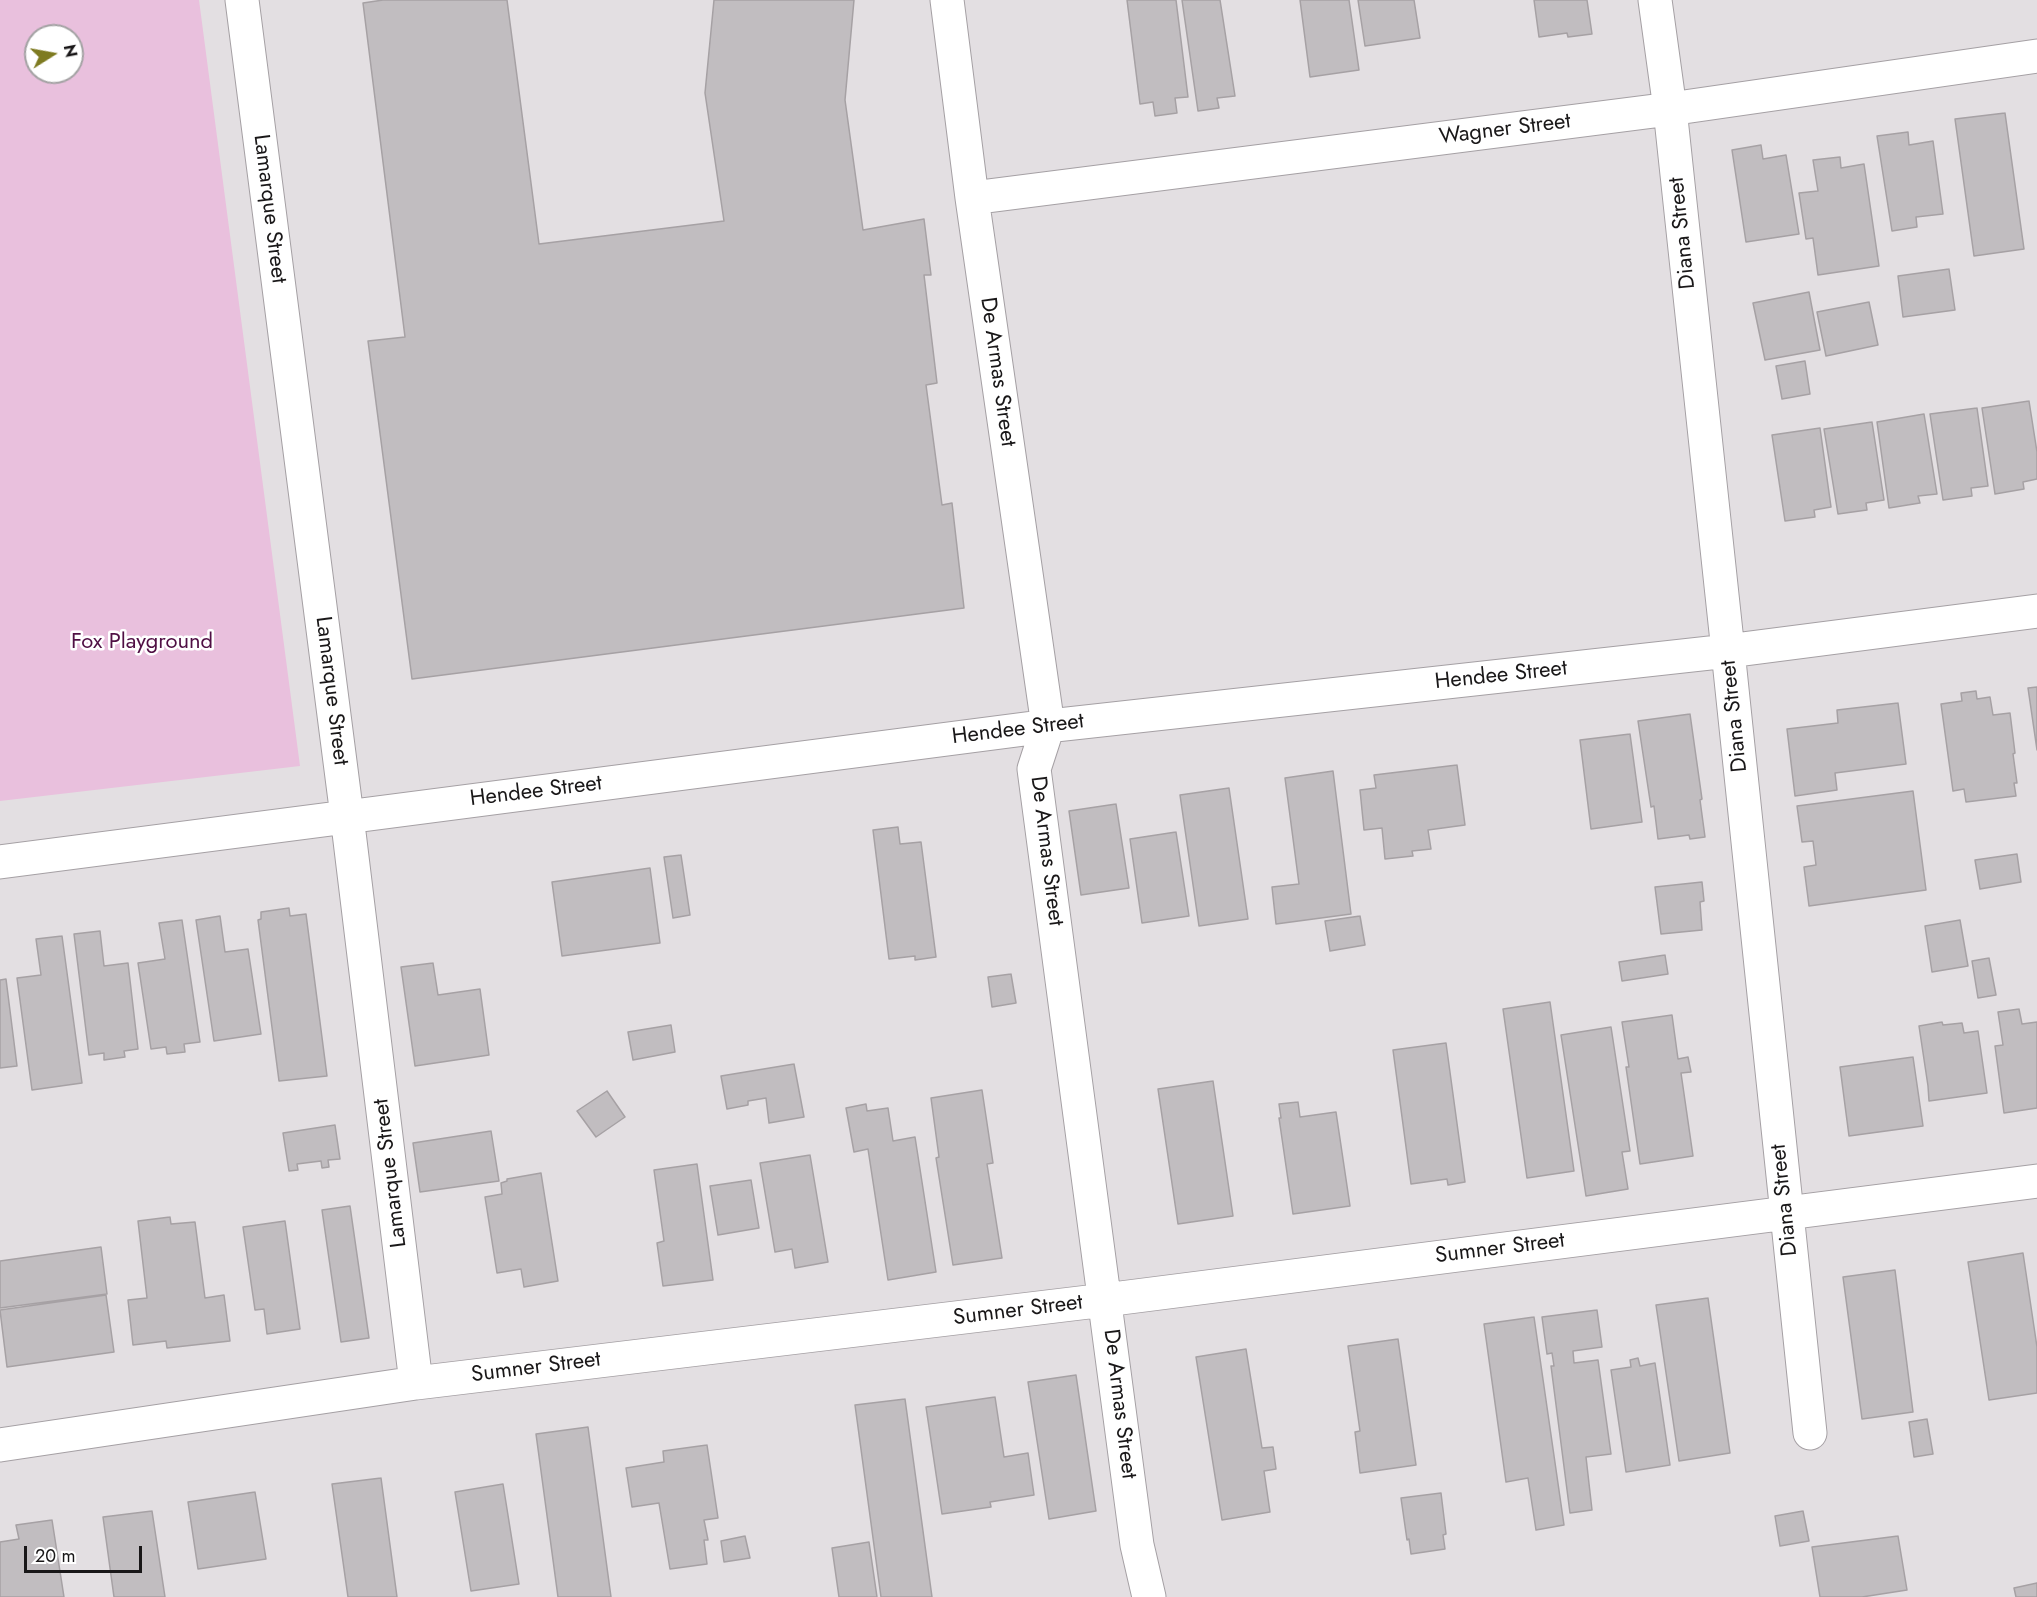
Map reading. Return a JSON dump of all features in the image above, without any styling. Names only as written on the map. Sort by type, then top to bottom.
[{"type":"street","name":"Lamarque Street","points":[[242,0],[347,816],[416,1383]]},
{"type":"street","name":"De Armas Street","points":[[947,0],[972,198],[1048,726],[1034,769],[1137,1545],[1149,1597]]},
{"type":"street","name":"Diana Street","points":[[1655,0],[1670,109],[1810,1433]]},
{"type":"street","name":"Wagner Street","points":[[972,198],[1670,109],[2037,56]]},
{"type":"street","name":"Hendee Street","points":[[0,862],[1048,726],[1728,651],[2037,611]]},
{"type":"street","name":"Sumner Street","points":[[0,1445],[416,1383],[1105,1300],[2037,1181]]},
{"type":"green space","name":"Fox Playground","points":[[0,0],[199,0],[300,766],[0,801]]},
{"type":"building","points":[[383,0],[507,0],[539,244],[724,221],[705,93],[714,0],[854,0],[845,100],[863,230],[924,219],[931,275],[924,275],[937,383],[926,385],[942,505],[952,503],[964,608],[412,679],[368,341],[405,337],[363,3]]},
{"type":"building","points":[[1127,0],[1176,0],[1188,97],[1175,98],[1177,113],[1155,116],[1153,102],[1140,104]]},
{"type":"building","points":[[1182,0],[1220,0],[1235,96],[1217,98],[1219,108],[1198,111]]},
{"type":"building","points":[[1300,0],[1349,0],[1359,70],[1310,77]]},
{"type":"building","points":[[1358,0],[1414,0],[1420,38],[1365,46]]},
{"type":"building","points":[[1534,0],[1587,0],[1592,34],[1568,37],[1567,33],[1539,37]]},
{"type":"building","points":[[2005,113],[2024,249],[1974,256],[1955,119]]},
{"type":"building","points":[[1908,132],[1909,145],[1933,141],[1943,214],[1916,217],[1917,227],[1892,231],[1877,136]]},
{"type":"building","points":[[1761,145],[1763,159],[1786,155],[1799,234],[1746,242],[1732,150]]},
{"type":"building","points":[[1840,157],[1841,168],[1864,164],[1879,266],[1818,275],[1813,238],[1806,239],[1799,193],[1818,191],[1813,160]]},
{"type":"building","points":[[1949,269],[1955,310],[1903,317],[1898,276]]},
{"type":"building","points":[[1809,292],[1820,350],[1765,360],[1753,303]]},
{"type":"building","points":[[1869,302],[1878,345],[1826,356],[1817,312]]},
{"type":"building","points":[[1805,361],[1810,394],[1782,399],[1776,366]]},
{"type":"building","points":[[2029,401],[2037,452],[2037,479],[2023,482],[2024,489],[1995,494],[1982,408]]},
{"type":"building","points":[[1977,408],[1988,486],[1971,488],[1972,496],[1943,500],[1930,414]]},
{"type":"building","points":[[1924,414],[1937,494],[1918,496],[1920,503],[1889,508],[1877,422]]},
{"type":"building","points":[[1872,422],[1884,500],[1866,503],[1867,510],[1838,514],[1824,429]]},
{"type":"building","points":[[1820,428],[1831,507],[1814,510],[1815,517],[1785,521],[1772,435]]},
{"type":"building","points":[[2037,687],[2037,750],[2028,688]]},
{"type":"building","points":[[1976,691],[1977,699],[1990,697],[1993,715],[2010,713],[2015,753],[2013,754],[2017,783],[2014,783],[2016,796],[1966,802],[1964,789],[1953,791],[1941,704],[1962,701],[1961,693]]},
{"type":"building","points":[[1898,703],[1906,764],[1835,773],[1837,790],[1795,796],[1787,729],[1838,723],[1837,710]]},
{"type":"building","points":[[1690,714],[1705,837],[1690,839],[1689,835],[1658,839],[1638,721]]},
{"type":"building","points":[[1630,734],[1642,822],[1591,829],[1580,740]]},
{"type":"building","points":[[1457,765],[1465,825],[1428,830],[1431,849],[1412,851],[1413,856],[1385,859],[1382,828],[1364,830],[1360,790],[1376,788],[1374,775]]},
{"type":"building","points":[[1333,771],[1351,914],[1276,924],[1272,887],[1299,884],[1285,778]]},
{"type":"building","points":[[1229,788],[1248,919],[1199,926],[1180,795]]},
{"type":"building","points":[[1913,791],[1926,890],[1809,906],[1804,867],[1816,865],[1813,841],[1802,842],[1797,806]]},
{"type":"building","points":[[1116,804],[1129,888],[1081,895],[1069,811]]},
{"type":"building","points":[[898,827],[900,844],[921,842],[936,957],[915,960],[915,956],[889,959],[873,830]]},
{"type":"building","points":[[1176,832],[1189,916],[1142,923],[1130,839]]},
{"type":"building","points":[[2017,854],[2021,882],[1980,889],[1975,860]]},
{"type":"building","points":[[681,855],[690,915],[673,918],[664,857]]},
{"type":"building","points":[[650,868],[660,943],[562,956],[552,882]]},
{"type":"building","points":[[1702,882],[1704,901],[1700,902],[1702,930],[1661,934],[1655,887]]},
{"type":"building","points":[[289,908],[290,916],[306,914],[327,1076],[279,1081],[258,920],[261,919],[261,912]]},
{"type":"building","points":[[220,916],[225,952],[248,949],[261,1034],[214,1041],[196,920]]},
{"type":"building","points":[[1360,916],[1365,945],[1330,951],[1325,921]]},
{"type":"building","points":[[182,920],[200,1042],[184,1044],[185,1052],[167,1054],[166,1047],[151,1049],[138,963],[165,959],[159,923]]},
{"type":"building","points":[[1960,920],[1968,966],[1932,972],[1925,926]]},
{"type":"building","points":[[100,931],[104,966],[128,963],[138,1049],[124,1051],[125,1057],[104,1060],[104,1053],[89,1055],[74,934]]},
{"type":"building","points":[[62,936],[82,1083],[32,1090],[17,978],[41,975],[36,939]]},
{"type":"building","points":[[1665,955],[1668,974],[1622,981],[1619,962]]},
{"type":"building","points":[[1989,958],[1996,995],[1978,998],[1972,961]]},
{"type":"building","points":[[433,963],[438,995],[480,989],[489,1055],[415,1066],[401,967]]},
{"type":"building","points":[[1011,974],[1016,1003],[992,1007],[988,977]]},
{"type":"building","points":[[6,979],[17,1066],[0,1068],[0,980]]},
{"type":"building","points":[[1550,1002],[1574,1171],[1527,1178],[1503,1009]]},
{"type":"building","points":[[2019,1009],[2022,1024],[2037,1022],[2037,1108],[2004,1113],[1995,1046],[2003,1045],[1998,1012]]},
{"type":"building","points":[[1672,1015],[1678,1059],[1688,1057],[1691,1072],[1681,1073],[1693,1156],[1640,1164],[1622,1022]]},
{"type":"building","points":[[1942,1022],[1943,1025],[1962,1023],[1964,1033],[1978,1031],[1987,1093],[1929,1101],[1919,1026]]},
{"type":"building","points":[[671,1025],[675,1052],[633,1060],[628,1032]]},
{"type":"building","points":[[1611,1027],[1630,1151],[1622,1152],[1628,1189],[1586,1196],[1561,1035]]},
{"type":"building","points":[[1446,1043],[1465,1182],[1448,1185],[1447,1179],[1411,1184],[1393,1050]]},
{"type":"building","points":[[1913,1057],[1923,1126],[1849,1136],[1840,1067]]},
{"type":"building","points":[[794,1064],[804,1117],[769,1123],[766,1098],[748,1101],[748,1105],[727,1109],[721,1076]]},
{"type":"building","points":[[1213,1081],[1233,1216],[1178,1224],[1158,1089]]},
{"type":"building","points":[[982,1090],[993,1163],[987,1164],[1002,1258],[953,1265],[936,1158],[939,1157],[931,1098]]},
{"type":"building","points":[[607,1091],[625,1117],[596,1137],[577,1111]]},
{"type":"building","points":[[1298,1102],[1300,1117],[1336,1112],[1350,1206],[1293,1214],[1279,1104]]},
{"type":"building","points":[[866,1104],[867,1111],[888,1108],[893,1141],[915,1137],[936,1272],[888,1280],[868,1149],[854,1152],[846,1108]]},
{"type":"building","points":[[335,1125],[340,1159],[328,1160],[329,1167],[322,1168],[321,1161],[297,1164],[298,1170],[289,1171],[283,1133]]},
{"type":"building","points":[[491,1131],[499,1181],[420,1192],[413,1143]]},
{"type":"building","points":[[810,1155],[828,1262],[795,1268],[792,1249],[775,1252],[760,1163]]},
{"type":"building","points":[[697,1164],[713,1280],[663,1286],[657,1243],[664,1241],[654,1170]]},
{"type":"building","points":[[541,1173],[558,1281],[524,1287],[521,1269],[497,1273],[485,1197],[502,1194],[501,1183],[507,1179]]},
{"type":"building","points":[[751,1180],[759,1228],[718,1235],[710,1186]]},
{"type":"building","points":[[350,1206],[369,1338],[341,1342],[322,1210]]},
{"type":"building","points":[[170,1217],[171,1224],[195,1222],[205,1298],[224,1295],[230,1341],[167,1348],[166,1341],[133,1345],[128,1300],[147,1298],[138,1221]]},
{"type":"building","points":[[285,1221],[300,1329],[267,1334],[264,1309],[255,1310],[243,1227]]},
{"type":"building","points":[[101,1247],[107,1294],[0,1308],[0,1261]]},
{"type":"building","points":[[2023,1253],[2037,1347],[2037,1393],[1989,1400],[1968,1262]]},
{"type":"building","points":[[1895,1270],[1913,1412],[1862,1419],[1843,1277]]},
{"type":"building","points":[[106,1295],[114,1352],[7,1367],[0,1310]]},
{"type":"building","points":[[1708,1298],[1730,1453],[1679,1461],[1656,1305]]},
{"type":"building","points":[[1597,1310],[1602,1347],[1573,1351],[1574,1363],[1598,1360],[1611,1454],[1586,1457],[1592,1510],[1570,1513],[1551,1366],[1554,1366],[1552,1353],[1547,1354],[1542,1317]]},
{"type":"building","points":[[1534,1317],[1564,1525],[1536,1530],[1528,1478],[1506,1482],[1484,1324]]},
{"type":"building","points":[[1398,1339],[1416,1465],[1360,1473],[1355,1432],[1360,1431],[1348,1346]]},
{"type":"building","points":[[1246,1349],[1262,1448],[1273,1447],[1276,1469],[1264,1471],[1270,1512],[1222,1520],[1196,1357]]},
{"type":"building","points":[[1638,1358],[1640,1366],[1655,1363],[1670,1465],[1626,1472],[1611,1370],[1631,1367],[1630,1360]]},
{"type":"building","points":[[1076,1375],[1096,1511],[1049,1519],[1028,1382]]},
{"type":"building","points":[[995,1397],[1004,1457],[1028,1453],[1034,1495],[990,1502],[991,1507],[942,1514],[926,1407]]},
{"type":"building","points":[[905,1399],[932,1597],[881,1597],[855,1405]]},
{"type":"building","points":[[1927,1419],[1933,1454],[1914,1457],[1909,1422]]},
{"type":"building","points":[[588,1427],[611,1597],[558,1597],[536,1434]]},
{"type":"building","points":[[707,1445],[718,1518],[704,1520],[708,1540],[704,1540],[707,1564],[670,1569],[659,1503],[632,1507],[626,1468],[664,1462],[663,1451]]},
{"type":"building","points":[[381,1478],[397,1597],[348,1597],[332,1484]]},
{"type":"building","points":[[503,1484],[519,1584],[471,1591],[455,1492]]},
{"type":"building","points":[[255,1492],[266,1559],[198,1569],[188,1502]]},
{"type":"building","points":[[1441,1493],[1446,1534],[1443,1535],[1445,1549],[1411,1554],[1401,1498]]},
{"type":"building","points":[[152,1511],[165,1597],[114,1597],[103,1517]]},
{"type":"building","points":[[1803,1511],[1809,1541],[1780,1546],[1775,1516]]},
{"type":"building","points":[[52,1520],[64,1597],[0,1597],[0,1542],[19,1539],[16,1525]]},
{"type":"building","points":[[745,1536],[750,1558],[724,1562],[721,1541]]},
{"type":"building","points":[[1898,1536],[1907,1590],[1862,1597],[1820,1597],[1812,1547]]},
{"type":"building","points":[[869,1542],[877,1597],[839,1597],[832,1548]]},
{"type":"building","points":[[2037,1583],[2037,1597],[2016,1597],[2014,1588]]}]
